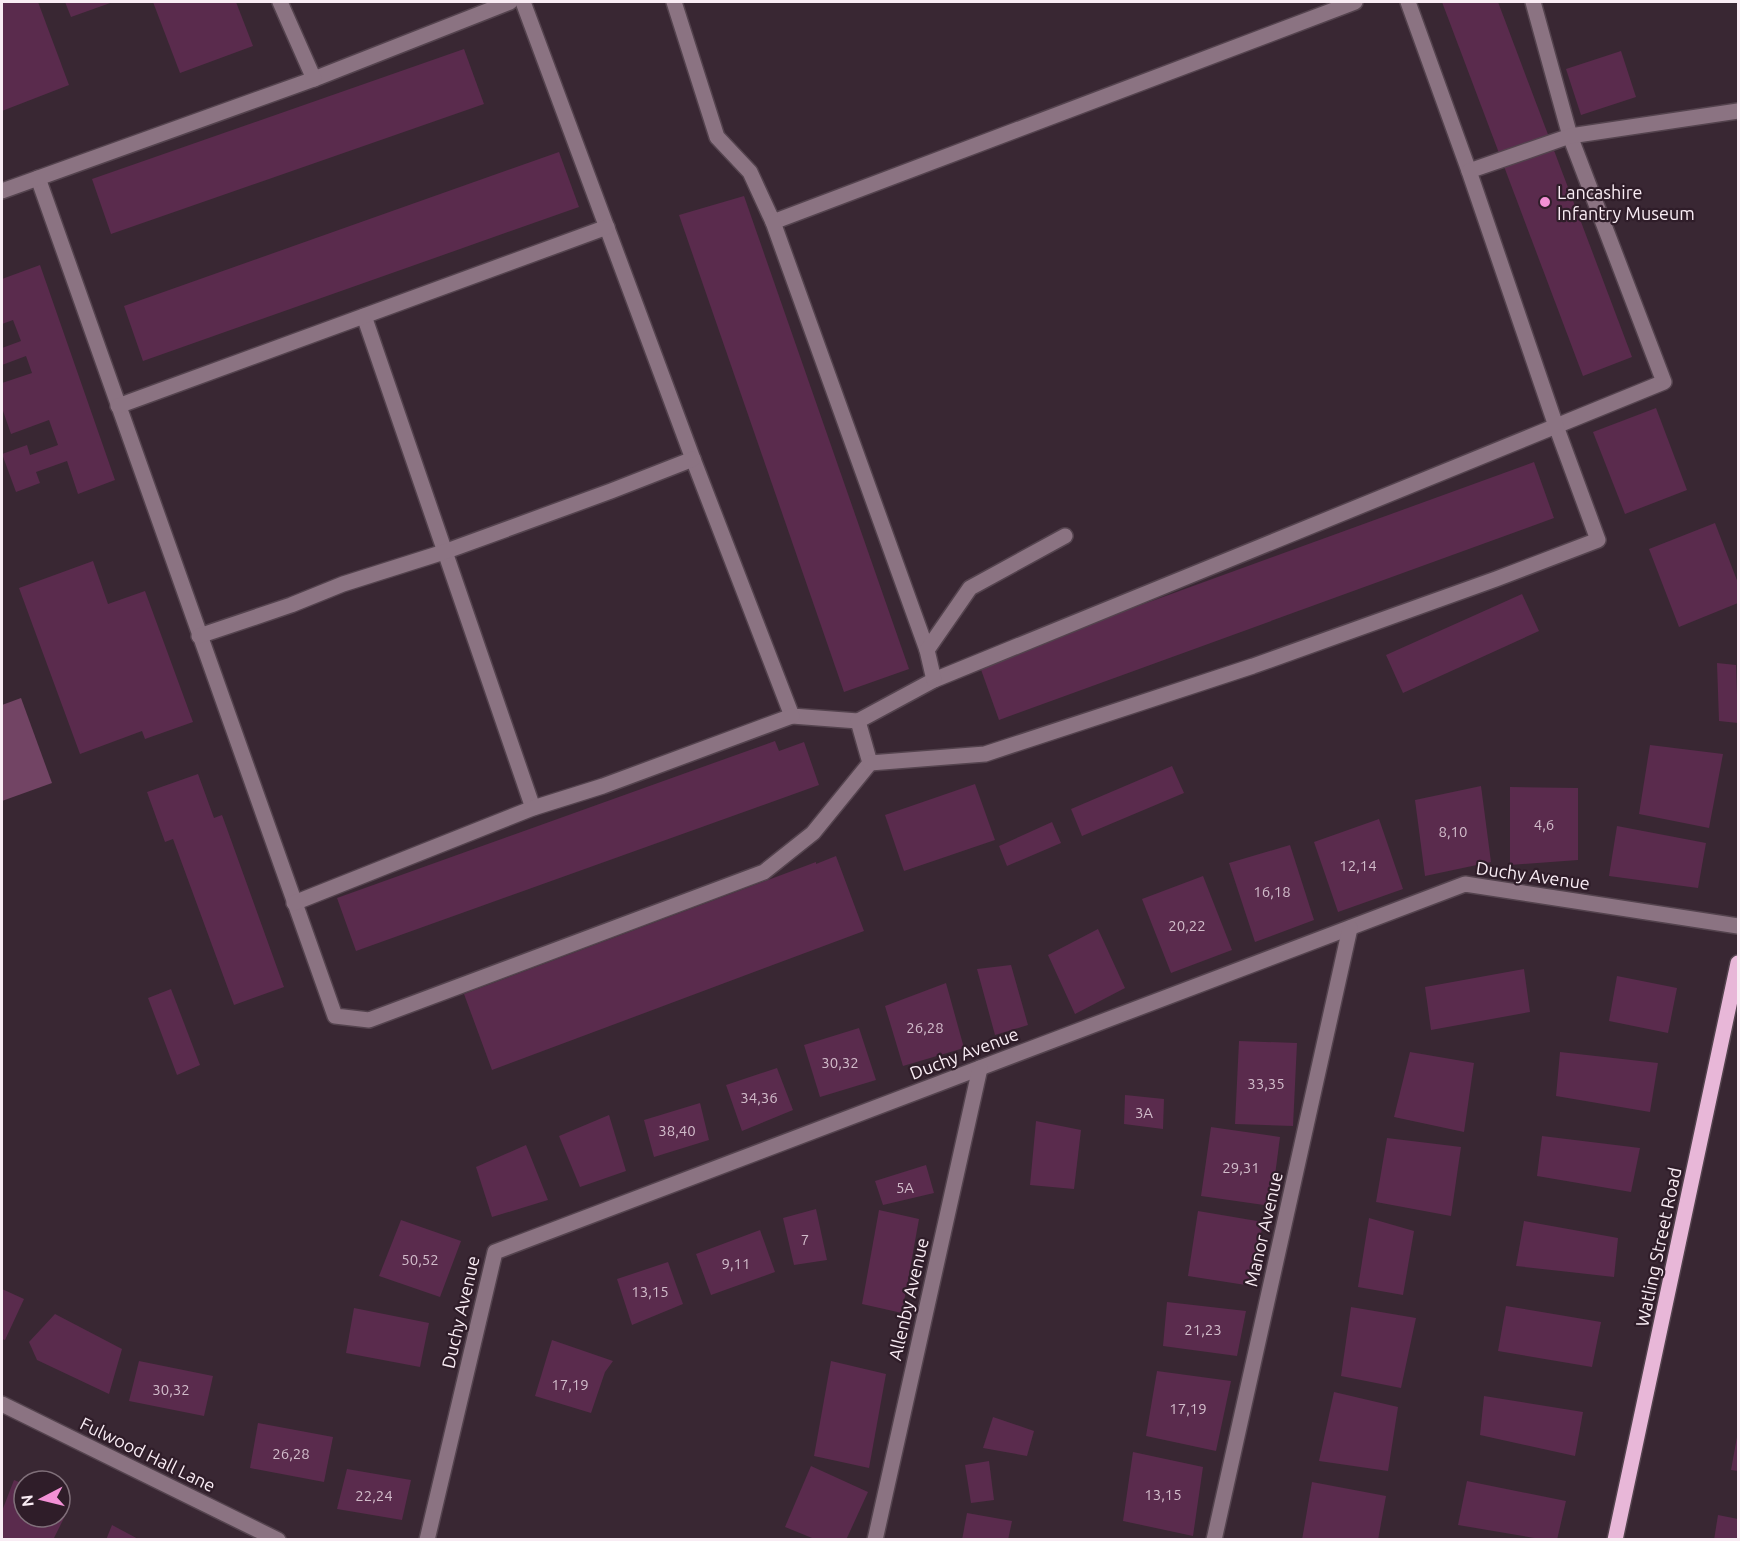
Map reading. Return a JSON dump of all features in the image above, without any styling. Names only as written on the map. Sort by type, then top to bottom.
[{"type":"main road","name":"Watling Street Road","points":[[1615,1539],[1738,963]]},
{"type":"street","points":[[280,2],[314,79]]},
{"type":"street","points":[[2,191],[314,79],[510,2]]},
{"type":"street","points":[[523,2],[693,459],[792,716]]},
{"type":"street","points":[[674,2],[717,137],[750,172],[773,222],[927,650],[934,680]]},
{"type":"street","points":[[773,222],[1355,2]]},
{"type":"street","points":[[38,178],[335,1016],[369,1020],[764,873],[813,833],[870,763],[985,754],[1253,666],[1598,540],[1408,2]]},
{"type":"street","points":[[294,903],[533,808],[603,786],[792,716],[858,721],[934,680],[1664,382],[1570,136],[1533,2]]},
{"type":"street","points":[[1469,171],[1570,136],[1738,111]]},
{"type":"street","points":[[118,406],[607,227]]},
{"type":"street","points":[[364,316],[533,808]]},
{"type":"street","points":[[199,636],[291,605],[344,584],[444,552],[693,459]]},
{"type":"street","points":[[927,650],[970,588],[1065,536]]},
{"type":"street","points":[[858,721],[870,763]]},
{"type":"street","name":"Duchy Avenue","points":[[427,1539],[495,1252],[1466,884],[1738,926]]},
{"type":"street","name":"Manor Avenue","points":[[1214,1539],[1350,928]]},
{"type":"street","name":"Allenby Avenue","points":[[875,1539],[980,1068]]},
{"type":"street","name":"Fulwood Hall Lane","points":[[2,1404],[278,1539]]},
{"type":"shaded area","points":[[21,698],[52,783],[2,801],[2,705]]},
{"type":"building","points":[[38,2],[69,85],[2,111],[2,3]]},
{"type":"building","points":[[65,2],[113,2],[71,17]]},
{"type":"building","points":[[153,2],[236,2],[253,46],[180,73]]},
{"type":"building","points":[[1442,2],[1498,2],[1632,357],[1583,376]]},
{"type":"building","points":[[464,49],[484,104],[111,234],[92,179]]},
{"type":"building","points":[[1621,51],[1636,97],[1581,115],[1566,69]]},
{"type":"building","points":[[559,152],[579,207],[143,361],[124,306]]},
{"type":"building","points":[[744,196],[909,669],[844,692],[679,215]]},
{"type":"building","points":[[40,265],[115,480],[78,494],[67,461],[36,472],[40,483],[16,492],[2,454],[27,445],[30,455],[58,445],[49,420],[11,434],[2,408],[2,383],[32,373],[26,356],[2,365],[2,348],[21,341],[13,320],[2,324],[2,279]]},
{"type":"building","points":[[1656,408],[1687,490],[1625,514],[1593,432]]},
{"type":"building","points":[[1534,462],[1554,518],[999,720],[979,664]]},
{"type":"building","points":[[1715,523],[1738,583],[1738,603],[1679,627],[1649,549]]},
{"type":"building","points":[[93,561],[108,604],[145,591],[193,722],[145,739],[142,731],[80,754],[19,588]]},
{"type":"building","points":[[1522,594],[1539,631],[1403,693],[1386,655]]},
{"type":"building","points":[[1717,663],[1736,665],[1738,723],[1719,721]]},
{"type":"building","points":[[775,741],[779,751],[804,742],[819,785],[356,951],[337,898]]},
{"type":"building","points":[[1650,745],[1723,754],[1709,828],[1639,814]]},
{"type":"building","points":[[1172,766],[1184,793],[1082,836],[1071,809]]},
{"type":"building","points":[[198,774],[214,818],[222,815],[284,987],[234,1005],[173,839],[165,842],[147,792]]},
{"type":"building","points":[[975,784],[995,840],[904,871],[885,815]]},
{"type":"building","points":[[1481,786],[1491,862],[1425,876],[1415,800]]},
{"type":"building","points":[[1510,787],[1578,788],[1578,860],[1510,865]]},
{"type":"building","points":[[1379,819],[1403,889],[1338,912],[1314,842]]},
{"type":"building","points":[[1052,822],[1061,843],[1007,866],[999,846]]},
{"type":"building","points":[[1617,826],[1706,843],[1698,888],[1609,876]]},
{"type":"building","points":[[1290,845],[1314,920],[1255,942],[1229,863]]},
{"type":"building","points":[[836,856],[864,931],[492,1070],[464,994]]},
{"type":"building","points":[[1203,876],[1232,950],[1171,973],[1142,899]]},
{"type":"building","points":[[1098,929],[1125,988],[1075,1014],[1048,955]]},
{"type":"building","points":[[1011,965],[1028,1025],[995,1035],[977,969]]},
{"type":"building","points":[[1524,969],[1530,1012],[1431,1030],[1425,987]]},
{"type":"building","points":[[1617,976],[1677,988],[1668,1033],[1609,1021]]},
{"type":"building","points":[[946,983],[964,1048],[903,1066],[885,1006]]},
{"type":"building","points":[[171,989],[200,1065],[177,1075],[148,998]]},
{"type":"building","points":[[859,1028],[876,1080],[820,1097],[804,1045]]},
{"type":"building","points":[[1239,1041],[1297,1043],[1293,1126],[1235,1124]]},
{"type":"building","points":[[1410,1052],[1474,1063],[1464,1132],[1394,1117]]},
{"type":"building","points":[[1560,1052],[1658,1063],[1650,1112],[1556,1096]]},
{"type":"building","points":[[777,1068],[793,1110],[742,1131],[726,1085]]},
{"type":"building","points":[[1125,1095],[1164,1099],[1163,1129],[1124,1124]]},
{"type":"building","points":[[700,1103],[709,1140],[654,1157],[644,1120]]},
{"type":"building","points":[[609,1115],[626,1171],[580,1187],[559,1136]]},
{"type":"building","points":[[1036,1121],[1081,1130],[1074,1189],[1030,1185]]},
{"type":"building","points":[[1211,1127],[1280,1137],[1271,1206],[1201,1196]]},
{"type":"building","points":[[1542,1136],[1640,1148],[1631,1192],[1537,1176]]},
{"type":"building","points":[[1387,1138],[1461,1147],[1451,1216],[1376,1202]]},
{"type":"building","points":[[526,1145],[548,1200],[492,1217],[476,1167]]},
{"type":"building","points":[[926,1165],[934,1193],[883,1205],[875,1181]]},
{"type":"building","points":[[816,1209],[827,1260],[794,1265],[783,1218]]},
{"type":"building","points":[[879,1210],[919,1219],[902,1313],[862,1304]]},
{"type":"building","points":[[1198,1211],[1263,1222],[1252,1286],[1188,1276]]},
{"type":"building","points":[[1369,1218],[1414,1231],[1403,1295],[1358,1287]]},
{"type":"building","points":[[401,1220],[461,1241],[440,1297],[379,1276]]},
{"type":"building","points":[[1524,1221],[1618,1238],[1614,1277],[1516,1266]]},
{"type":"building","points":[[760,1230],[775,1272],[711,1295],[696,1254]]},
{"type":"building","points":[[668,1262],[683,1304],[632,1325],[617,1279]]},
{"type":"building","points":[[2,1289],[24,1299],[5,1340],[2,1339]]},
{"type":"building","points":[[1167,1302],[1246,1311],[1237,1356],[1163,1346]]},
{"type":"building","points":[[1506,1306],[1601,1322],[1592,1367],[1498,1351]]},
{"type":"building","points":[[1351,1307],[1416,1318],[1401,1388],[1341,1376]]},
{"type":"building","points":[[354,1308],[429,1323],[420,1367],[346,1353]]},
{"type":"building","points":[[55,1314],[122,1349],[109,1394],[37,1360],[29,1342]]},
{"type":"building","points":[[552,1340],[613,1361],[605,1372],[591,1413],[535,1396]]},
{"type":"building","points":[[139,1361],[213,1376],[204,1416],[129,1401]]},
{"type":"building","points":[[831,1361],[886,1374],[869,1468],[814,1456]]},
{"type":"building","points":[[1157,1371],[1231,1381],[1216,1451],[1146,1436]]},
{"type":"building","points":[[1334,1392],[1398,1407],[1388,1471],[1319,1461]]},
{"type":"building","points":[[1484,1396],[1583,1412],[1575,1456],[1480,1435]]},
{"type":"building","points":[[993,1417],[1034,1431],[1027,1456],[983,1448]]},
{"type":"building","points":[[258,1423],[333,1437],[324,1482],[250,1468]]},
{"type":"building","points":[[1738,1437],[1738,1471],[1731,1470]]},
{"type":"building","points":[[1133,1452],[1203,1467],[1193,1536],[1123,1521]]},
{"type":"building","points":[[989,1461],[994,1500],[971,1503],[965,1465]]},
{"type":"building","points":[[811,1466],[868,1492],[846,1540],[817,1540],[785,1527]]},
{"type":"building","points":[[347,1469],[411,1480],[402,1520],[337,1509]]},
{"type":"building","points":[[1467,1481],[1566,1501],[1557,1540],[1458,1525]]},
{"type":"building","points":[[1312,1482],[1386,1496],[1378,1540],[1302,1540]]},
{"type":"building","points":[[12,1485],[12,1529],[58,1529],[53,1540],[2,1540],[2,1511]]},
{"type":"building","points":[[967,1513],[1012,1521],[1008,1540],[962,1540]]},
{"type":"building","points":[[1718,1515],[1738,1519],[1738,1540],[1714,1540]]},
{"type":"building","points":[[112,1525],[140,1540],[106,1540]]},
{"type":"place","name":"Lancashire Infantry Museum","points":[[1545,202]]}]
